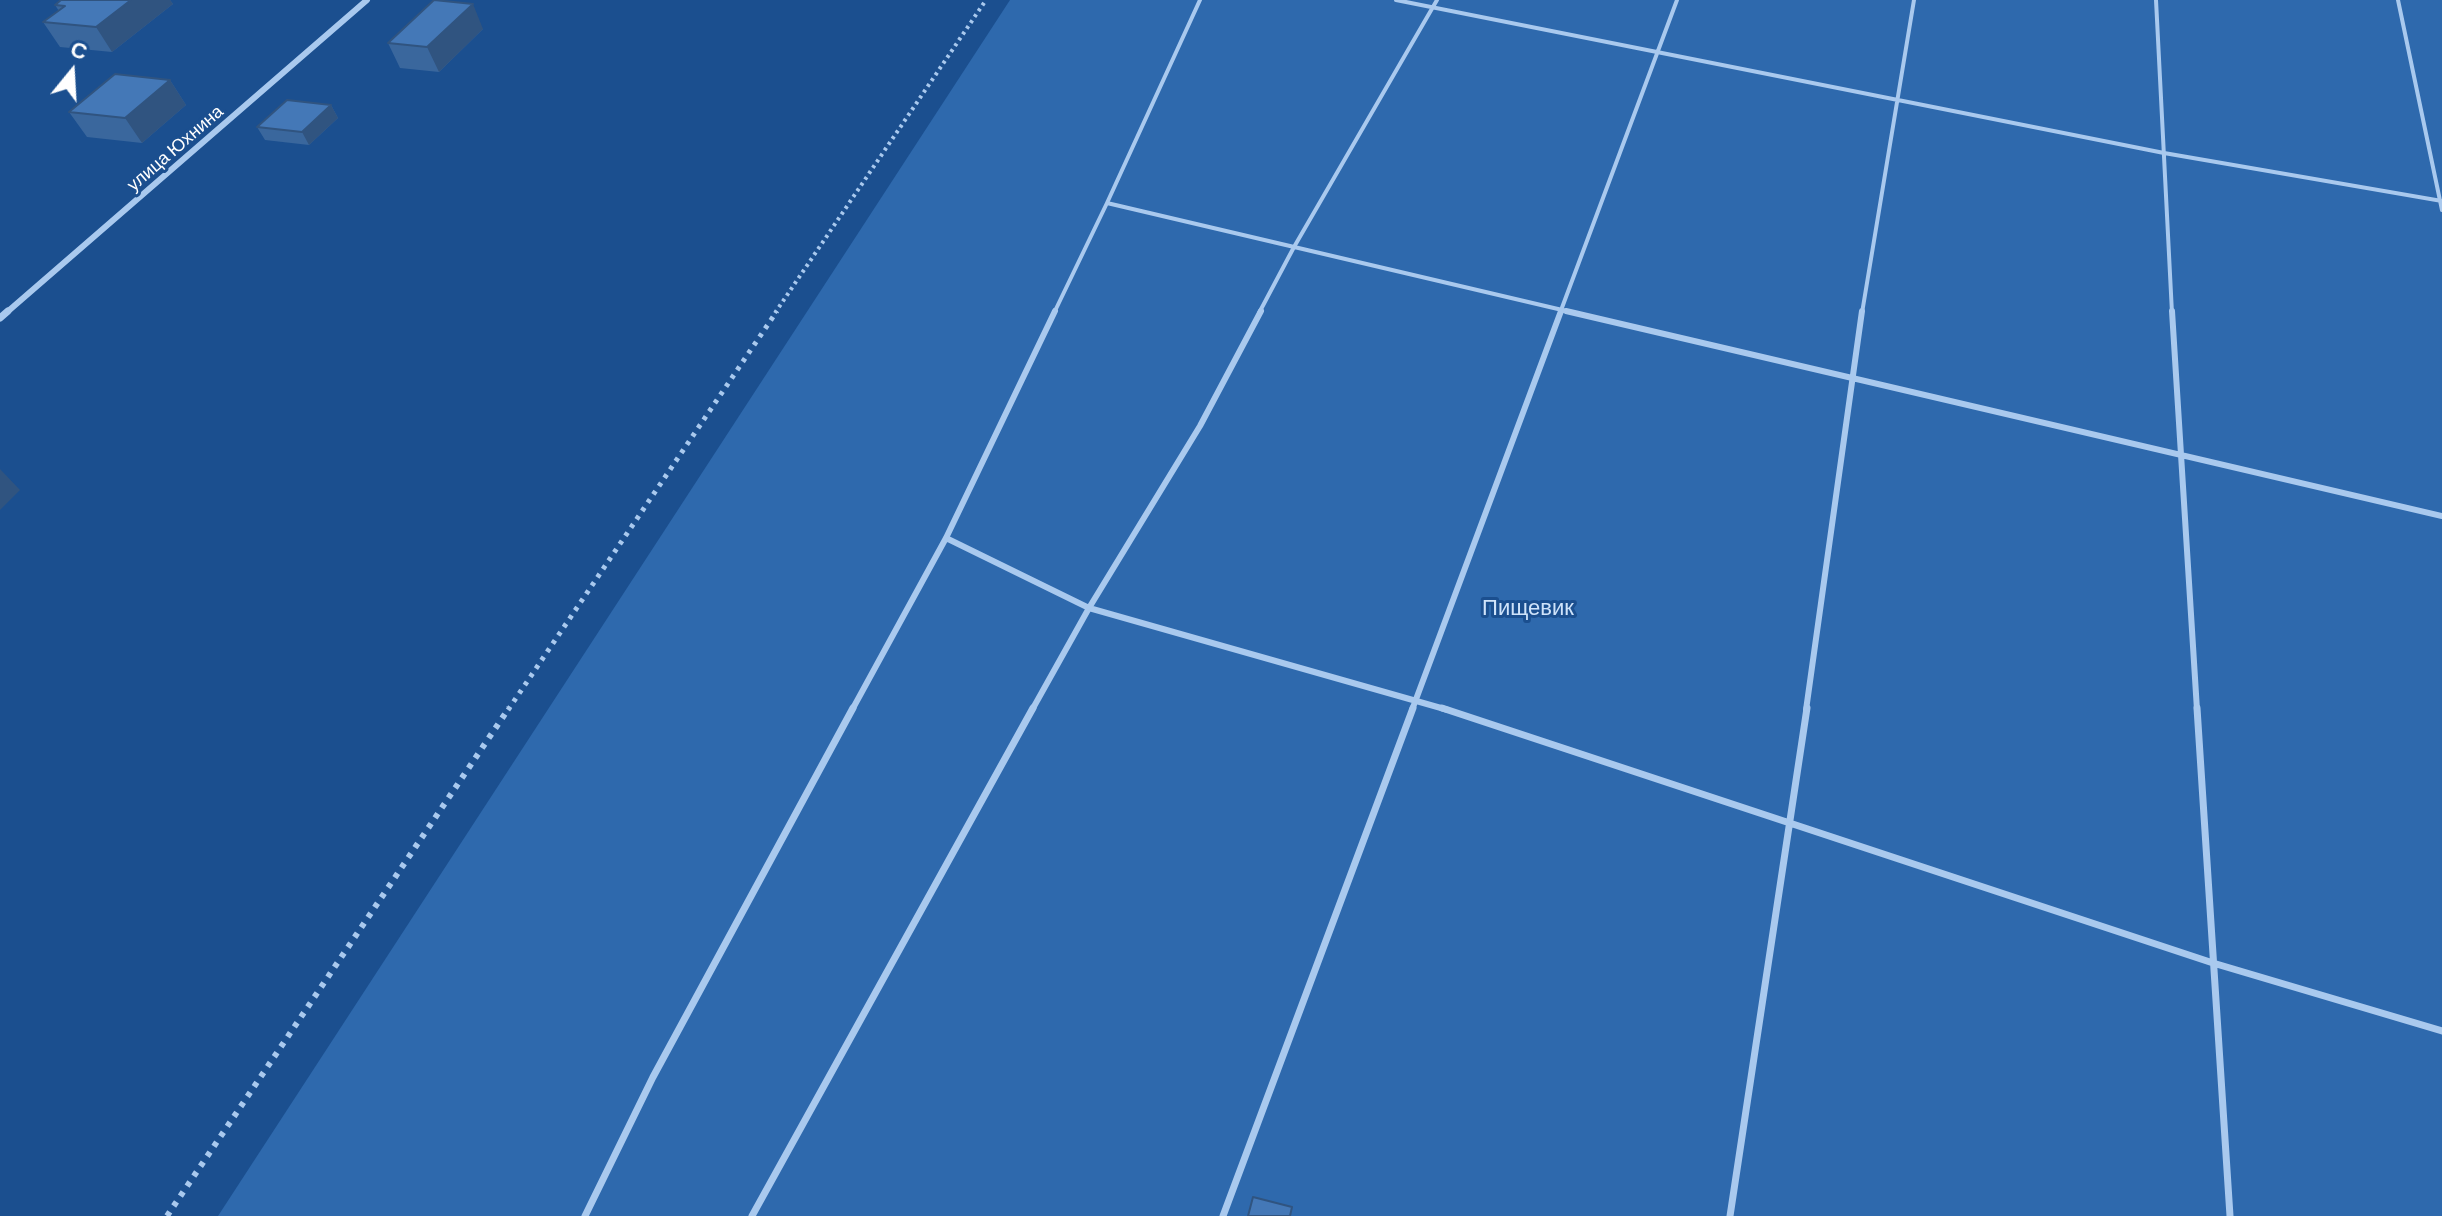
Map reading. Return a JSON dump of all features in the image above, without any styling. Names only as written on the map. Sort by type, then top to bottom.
[{"type":"street","name":"улица Юхнина","points":[[0,318],[367,0]]},
{"type":"lane","points":[[585,1216],[653,1077],[946,538],[1107,203],[1200,0]]},
{"type":"lane","points":[[1396,0],[1435,3],[2164,153],[2441,201]]},
{"type":"lane","points":[[1223,1216],[1677,0]]},
{"type":"lane","points":[[1730,1216],[1791,826],[1851,377],[1914,0]]},
{"type":"lane","points":[[2156,0],[2180,455],[2230,1216]]},
{"type":"lane","points":[[2398,0],[2442,210]]},
{"type":"lane","points":[[752,1216],[1089,608],[1200,426],[1294,247],[1435,3]]},
{"type":"lane","points":[[1107,203],[2442,516]]},
{"type":"lane","points":[[946,538],[1089,608],[1414,699],[2213,963],[2442,1031]]},
{"type":"path","points":[[167,1216],[986,0]]},
{"type":"green space","name":"Пищевик","points":[[1010,0],[2442,0],[2442,1216],[218,1216]]},
{"type":"building","points":[[61,0],[131,0],[96,27],[43,22],[65,6],[55,5]]},
{"type":"building","points":[[434,0],[473,4],[427,47],[388,43]]},
{"type":"building","points":[[115,74],[170,80],[125,118],[69,112]]},
{"type":"building","points":[[287,100],[331,105],[302,132],[257,127]]},
{"type":"building","points":[[1253,1197],[1292,1207],[1290,1216],[1248,1216]]}]
